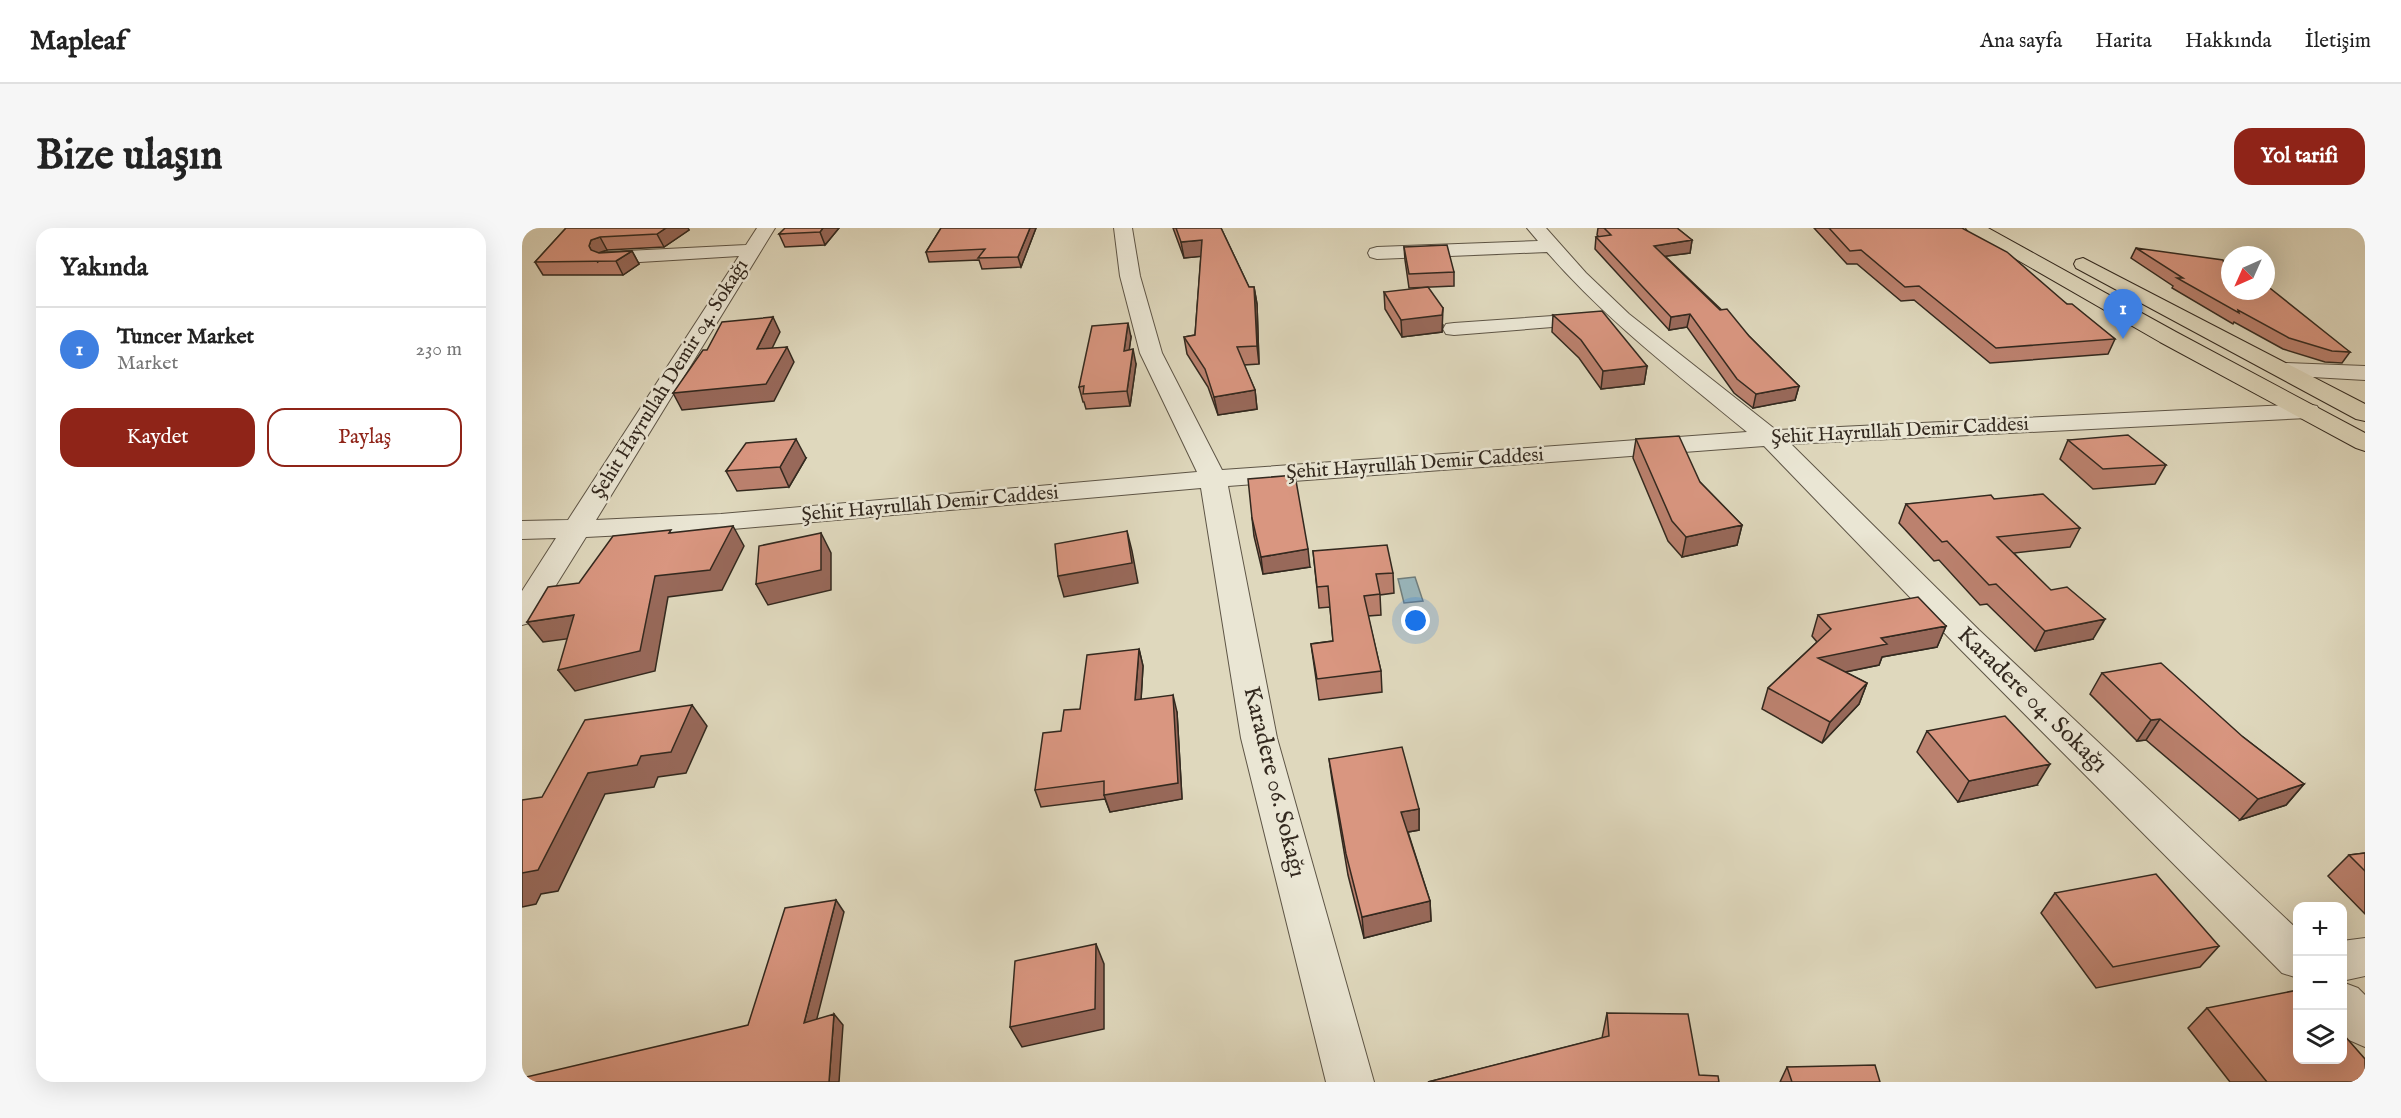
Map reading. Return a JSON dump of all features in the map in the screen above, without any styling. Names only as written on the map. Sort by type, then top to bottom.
[{"type":"highway","points":[[1975,228],[2168,337],[2365,443]]},
{"type":"highway","points":[[2068,256],[2365,414]]},
{"type":"street","name":"Şehit Hayrullah Demir 04. Sokağı","points":[[522,615],[766,228]]},
{"type":"street","name":"Karadere 06. Sokağı","points":[[1123,228],[1130,276],[1151,353],[1213,479],[1259,738],[1350,1082]]},
{"type":"street","name":"Karadere 04. Sokağı","points":[[1536,228],[1553,249],[1622,318],[1770,438],[1968,638],[2295,956]]},
{"type":"street","points":[[1377,253],[1553,249]]},
{"type":"street","points":[[1458,257],[1553,249]]},
{"type":"street","points":[[607,258],[752,250]]},
{"type":"street","points":[[1454,329],[1622,318]]},
{"type":"street","points":[[2284,370],[2365,373]]},
{"type":"street","points":[[2316,371],[2365,397]]},
{"type":"street","name":"Şehit Hayrullah Demir Caddesi","points":[[522,530],[575,530],[721,522],[1213,479],[1770,438],[2308,411]]},
{"type":"street","points":[[2347,961],[2365,957]]},
{"type":"street","points":[[2347,1007],[2365,1025]]},
{"type":"water","points":[[1415,577],[1423,601],[1404,603],[1398,579]]},
{"type":"building","points":[[566,228],[666,228],[657,234],[600,237],[591,240],[589,246],[591,250],[599,253],[632,251],[616,261],[535,262]]},
{"type":"building","points":[[785,228],[823,228],[820,232],[779,234]]},
{"type":"building","points":[[941,228],[1030,228],[1018,257],[978,258],[985,249],[926,252]]},
{"type":"building","points":[[1176,228],[1221,228],[1249,287],[1254,287],[1257,346],[1237,347],[1255,390],[1214,397],[1205,369],[1184,337],[1195,335],[1202,240],[1181,242]]},
{"type":"building","points":[[1604,228],[1677,228],[1692,240],[1654,246],[1720,310],[1727,309],[1749,336],[1799,386],[1756,394],[1737,379],[1690,314],[1671,317],[1596,237],[1611,235]]},
{"type":"building","points":[[1829,228],[1962,228],[2007,252],[2067,304],[2072,304],[2115,339],[1996,348],[1919,286],[1905,287],[1861,250],[1850,251]]},
{"type":"building","points":[[1447,245],[1454,272],[1409,274],[1404,247]]},
{"type":"building","points":[[2136,248],[2221,260],[2221,300],[2275,300],[2275,292],[2350,352],[2332,351],[2289,338],[2177,278],[2183,278]]},
{"type":"building","points":[[1428,287],[1443,308],[1442,315],[1401,320],[1384,292]]},
{"type":"building","points":[[1602,311],[1647,366],[1603,371],[1581,340],[1553,315]]},
{"type":"building","points":[[773,317],[757,349],[787,347],[766,384],[673,393],[703,350],[707,350],[722,322]]},
{"type":"building","points":[[1128,323],[1124,351],[1133,349],[1127,391],[1083,394],[1084,386],[1079,387],[1092,326]]},
{"type":"building","points":[[2128,435],[2166,465],[2103,469],[2068,440]]},
{"type":"building","points":[[1679,436],[1700,482],[1742,525],[1686,537],[1672,521],[1636,439]]},
{"type":"building","points":[[796,439],[780,467],[726,471],[746,443]]},
{"type":"building","points":[[1295,475],[1308,549],[1261,557],[1252,518],[1248,479]]},
{"type":"building","points":[[2043,494],[2080,528],[1997,537],[2051,590],[2067,587],[2105,619],[2045,631],[1996,584],[1989,585],[1947,541],[1942,542],[1906,504],[1991,495],[1994,499]]},
{"type":"building","points":[[733,526],[710,570],[655,576],[640,651],[558,670],[574,615],[527,622],[548,587],[579,583],[613,536]]},
{"type":"building","points":[[1127,531],[1132,563],[1058,576],[1055,544]]},
{"type":"building","points":[[821,533],[821,570],[756,584],[759,546]]},
{"type":"building","points":[[1387,545],[1393,573],[1376,574],[1380,594],[1364,596],[1381,671],[1317,679],[1311,644],[1333,641],[1328,586],[1317,587],[1313,551]]},
{"type":"building","points":[[1918,597],[1946,626],[1881,638],[1887,644],[1818,658],[1867,683],[1830,722],[1768,688],[1831,629],[1818,615]]},
{"type":"building","points":[[1139,649],[1135,700],[1173,695],[1178,783],[1104,795],[1104,781],[1035,790],[1043,733],[1061,731],[1064,710],[1080,709],[1087,655]]},
{"type":"building","points":[[2161,663],[2243,737],[2304,784],[2258,799],[2160,719],[2151,720],[2102,673]]},
{"type":"building","points":[[692,705],[671,752],[641,756],[637,765],[588,773],[538,870],[522,873],[522,800],[542,797],[585,720]]},
{"type":"building","points":[[2005,716],[2050,764],[1969,781],[1927,731]]},
{"type":"building","points":[[1402,747],[1419,809],[1401,812],[1430,901],[1362,917],[1346,854],[1329,759]]},
{"type":"building","points":[[2365,853],[2365,871],[2349,855]]},
{"type":"building","points":[[2156,874],[2219,946],[2113,967],[2055,893]]},
{"type":"building","points":[[836,900],[804,1023],[834,1014],[829,1082],[522,1082],[522,1078],[748,1025],[785,908]]},
{"type":"building","points":[[1096,944],[1095,1009],[1010,1027],[1015,961]]},
{"type":"building","points":[[2293,991],[2293,1064],[2347,1064],[2347,1039],[2365,1059],[2365,1082],[2267,1082],[2207,1008]]},
{"type":"building","points":[[1607,1013],[1688,1014],[1699,1075],[1718,1076],[1719,1082],[1428,1082],[1609,1036]]},
{"type":"building","points":[[1875,1065],[1880,1082],[1792,1082],[1787,1067]]},
{"type":"place","name":"Tuncer Market","points":[[2123,339]]}]
